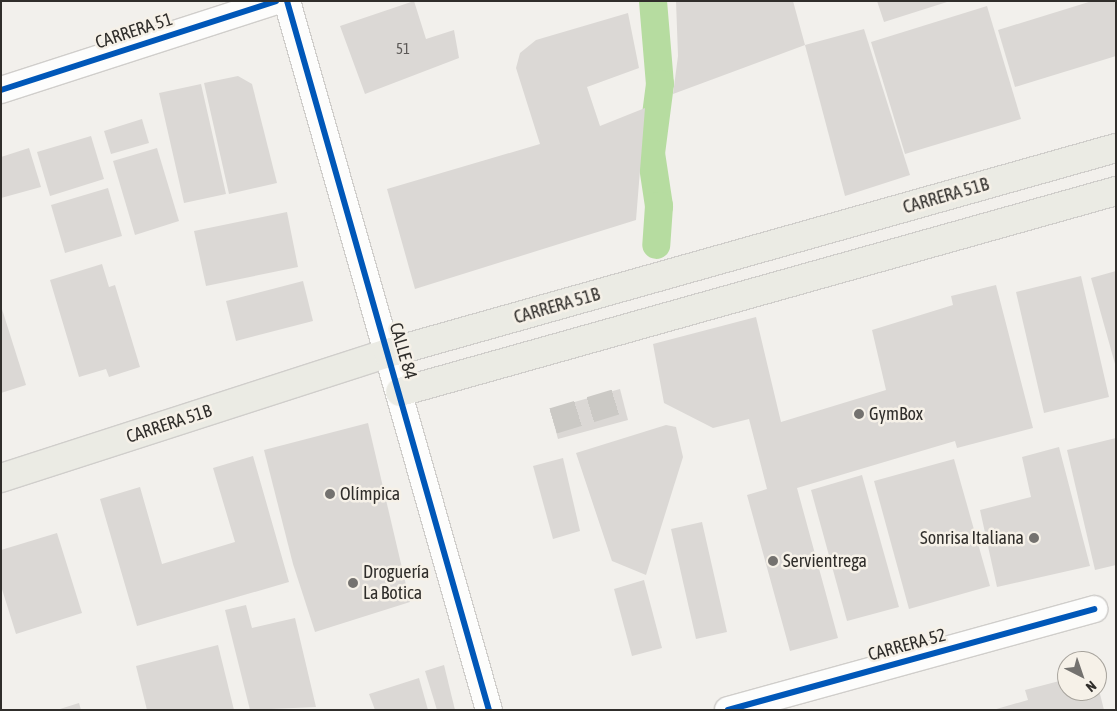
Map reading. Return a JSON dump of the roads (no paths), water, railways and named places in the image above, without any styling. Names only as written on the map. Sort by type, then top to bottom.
[{"type":"main road","name":"CARRERA 51B","points":[[1,478],[388,353],[1116,148]]},
{"type":"main road","points":[[400,392],[1116,190]]},
{"type":"street","name":"CARRERA 51","points":[[1,90],[276,1]]},
{"type":"street","name":"CALLE 84","points":[[287,1],[400,392],[489,710]]},
{"type":"street","name":"CARRERA 52","points":[[728,710],[1094,609]]},
{"type":"waterway","points":[[653,1],[660,84],[651,153],[659,206],[656,245]]},
{"type":"tunnel","points":[[553,421],[622,400]]},
{"type":"place","name":"GymBox","points":[[859,414]]},
{"type":"place","name":"Olímpica","points":[[330,494]]},
{"type":"place","name":"Sonrisa Italiana","points":[[1034,538]]},
{"type":"place","name":"Servientrega","points":[[773,561]]},
{"type":"place","name":"Droguería La Botica","points":[[353,583]]}]
